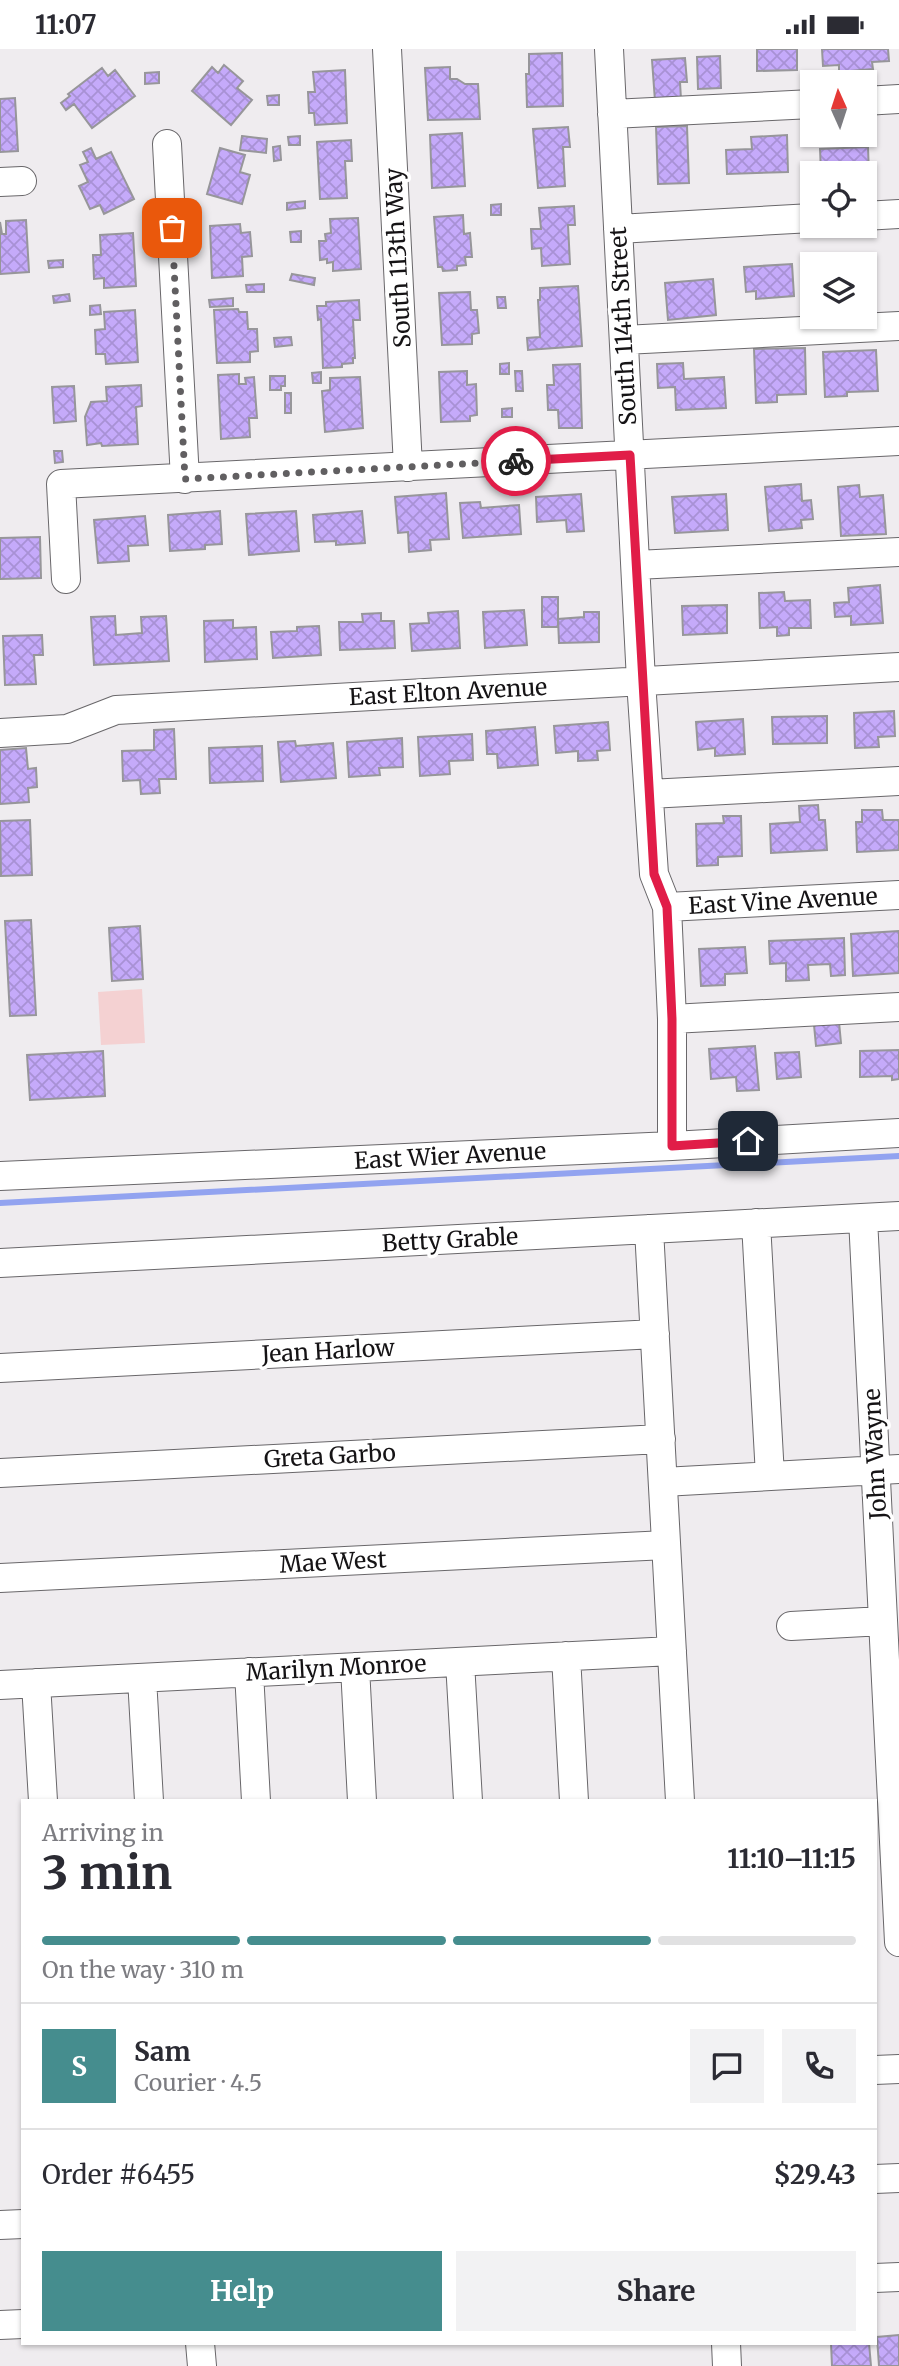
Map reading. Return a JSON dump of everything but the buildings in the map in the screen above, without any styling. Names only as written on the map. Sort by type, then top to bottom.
[{"type":"street","name":"South 113th Way","points":[[387,49],[408,467]]},
{"type":"street","name":"South 114th Street","points":[[609,49],[641,681],[654,874],[667,907],[672,1019],[672,1146]]},
{"type":"street","points":[[877,100],[899,99]]},
{"type":"street","points":[[612,114],[800,105]]},
{"type":"street","points":[[167,144],[185,479]]},
{"type":"street","points":[[877,215],[899,214]]},
{"type":"street","points":[[618,229],[800,219]]},
{"type":"street","points":[[624,340],[899,326]]},
{"type":"street","points":[[66,579],[61,484],[899,441]]},
{"type":"street","points":[[636,565],[899,552]]},
{"type":"street","name":"East Elton Avenue","points":[[0,733],[67,729],[117,710],[899,667]]},
{"type":"street","points":[[649,794],[899,781]]},
{"type":"street","name":"East Vine Avenue","points":[[667,907],[899,895]]},
{"type":"street","points":[[672,1019],[899,1007]]},
{"type":"street","name":"East Wier Avenue","points":[[0,1176],[672,1146],[899,1133]]},
{"type":"street","name":"Betty Grable","points":[[0,1263],[899,1216]]},
{"type":"street","name":"John Wayne","points":[[863,1217],[887,1470],[883,1621],[897,1841],[891,1930]]},
{"type":"street","points":[[756,1223],[770,1476]]},
{"type":"street","points":[[649,1229],[680,1799]]},
{"type":"street","name":"Jean Harlow","points":[[0,1368],[655,1334]]},
{"type":"street","name":"Greta Garbo","points":[[0,1473],[661,1439]]},
{"type":"street","points":[[663,1482],[887,1470]]},
{"type":"street","name":"Mae West","points":[[0,1578],[666,1545]]},
{"type":"street","points":[[791,1626],[883,1621]]},
{"type":"street","name":"Marilyn Monroe","points":[[0,1685],[672,1651]]},
{"type":"street","points":[[566,1656],[574,1799]]},
{"type":"street","points":[[460,1662],[468,1799]]},
{"type":"street","points":[[355,1667],[362,1799]]},
{"type":"street","points":[[249,1672],[256,1799]]},
{"type":"street","points":[[142,1678],[149,1799]]},
{"type":"street","points":[[36,1683],[43,1799]]},
{"type":"street","points":[[877,2070],[899,2069]]},
{"type":"street","points":[[877,2179],[899,2178]]},
{"type":"street","points":[[0,2225],[21,2224]]},
{"type":"street","points":[[877,2278],[899,2277]]},
{"type":"street","points":[[0,2325],[21,2324]]},
{"type":"street","points":[[200,2345],[202,2366]]},
{"type":"street","points":[[726,2345],[727,2366]]},
{"type":"shaded area","points":[[142,989],[145,1043],[101,1045],[98,992]]},
{"type":"waterway","points":[[0,1203],[899,1156]]},
{"type":"way so far","points":[[172,228],[185,479],[516,461]]},
{"type":"route","points":[[516,461],[630,455],[654,874],[667,907],[672,1019],[672,1146],[748,1141]]}]
